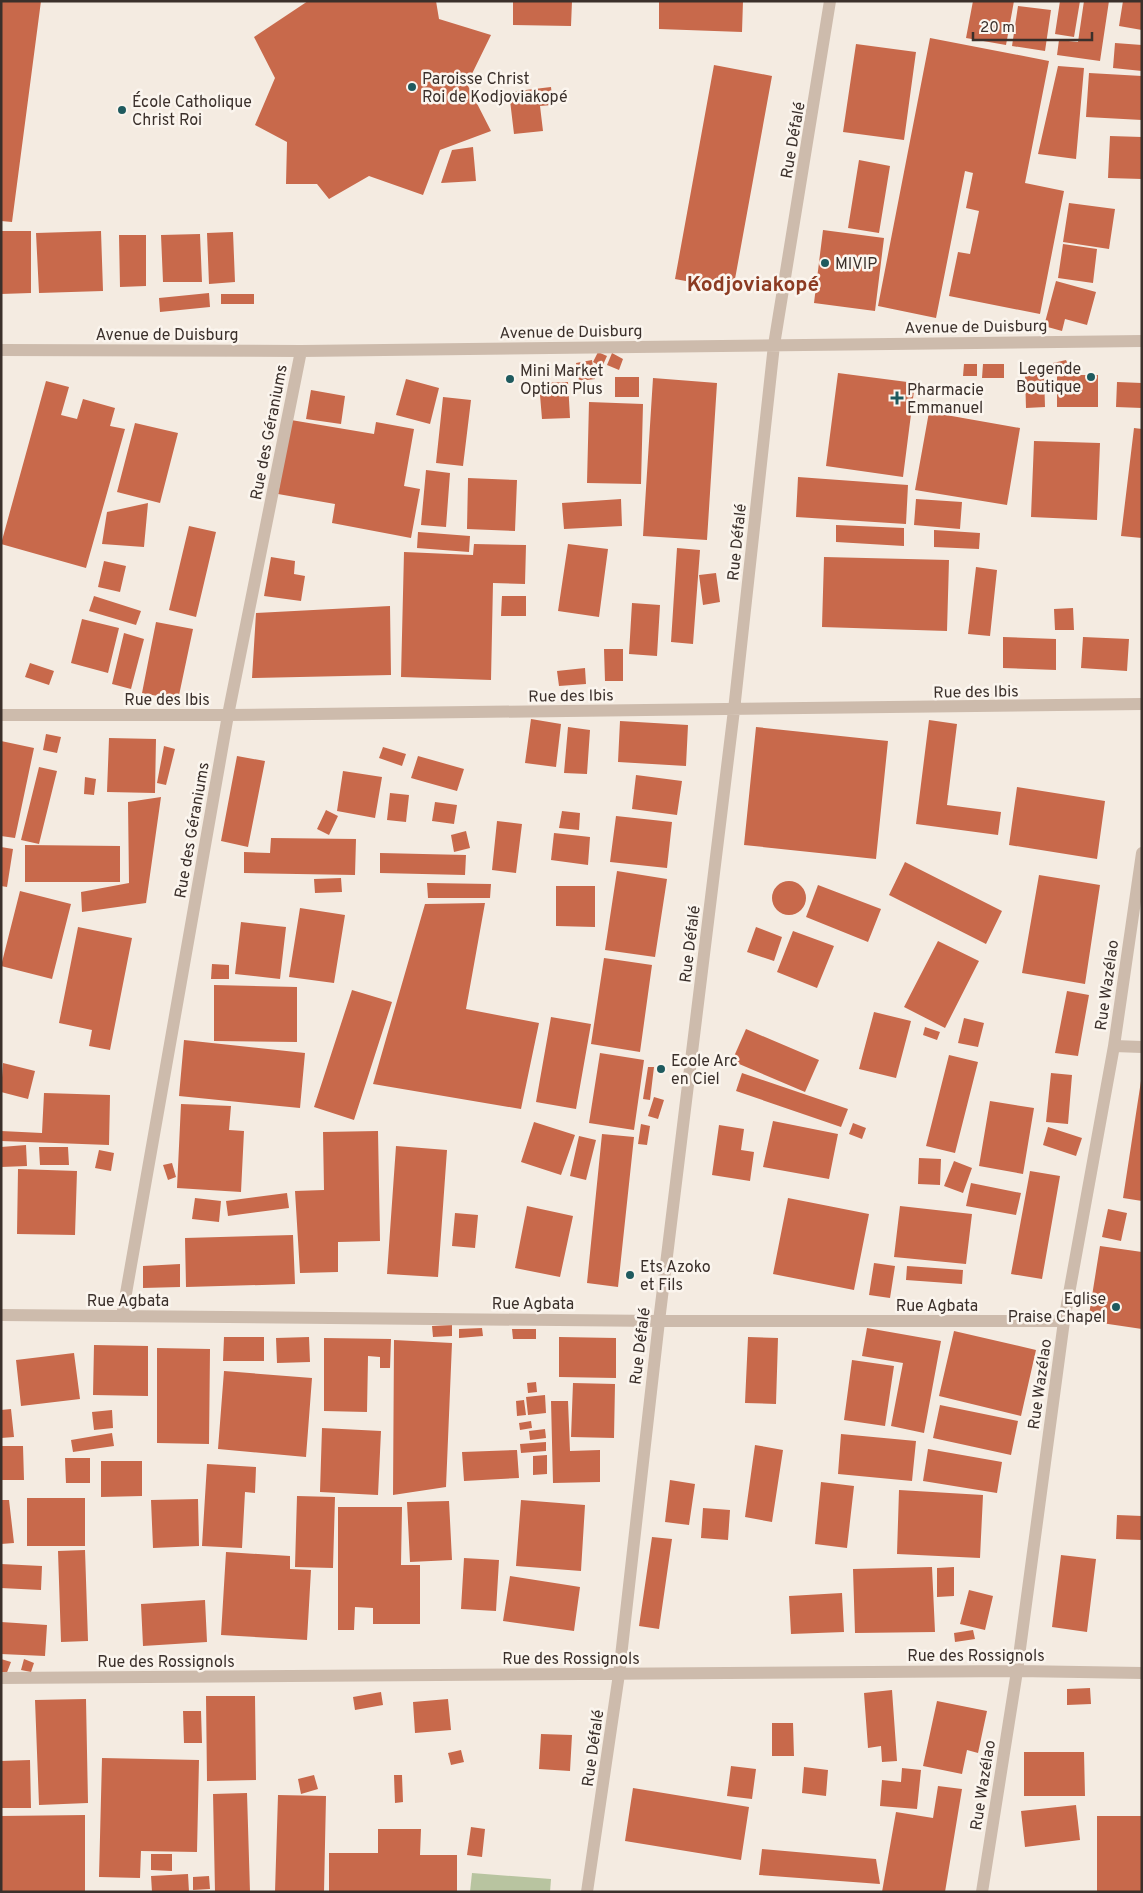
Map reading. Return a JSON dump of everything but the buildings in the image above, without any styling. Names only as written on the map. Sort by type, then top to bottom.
[{"type":"street","name":"Rue Défalé","points":[[588,1892],[619,1674],[658,1321],[734,710],[774,345],[830,1]]},
{"type":"street","name":"Avenue de Duisburg","points":[[1,350],[300,351],[1142,341]]},
{"type":"street","name":"Rue des Géraniums","points":[[122,1316],[228,715],[300,351]]},
{"type":"street","name":"Rue des Ibis","points":[[1,715],[228,715],[1142,704]]},
{"type":"street","name":"Rue Wazélao","points":[[982,1892],[1017,1671],[1064,1321],[1114,1046],[1142,854]]},
{"type":"street","points":[[1114,1046],[1142,1047]]},
{"type":"street","name":"Rue Agbata","points":[[1,1315],[658,1321],[1064,1321]]},
{"type":"street","name":"Rue des Rossignols","points":[[1,1678],[1017,1671],[1142,1673]]},
{"type":"green space","points":[[472,1873],[551,1879],[550,1892],[470,1892]]},
{"type":"place","name":"Paroisse Christ Roi de Kodjoviakopé","points":[[412,87]]},
{"type":"place","name":"École Catholique Christ Roi","points":[[122,110]]},
{"type":"place","name":"MIVIP","points":[[825,263]]},
{"type":"place","name":"Legende Boutique","points":[[1091,377]]},
{"type":"place","name":"Mini Market Option Plus","points":[[510,379]]},
{"type":"place","name":"Pharmacie Emmanuel","points":[[897,398]]},
{"type":"place","name":"Ecole Arc en Ciel","points":[[661,1069]]},
{"type":"place","name":"Ets Azoko et Fils","points":[[630,1275]]},
{"type":"place","name":"Eglise Praise Chapel","points":[[1116,1307]]},
{"type":"district","name":"Kodjoviakopé","points":[[753,284]]}]
